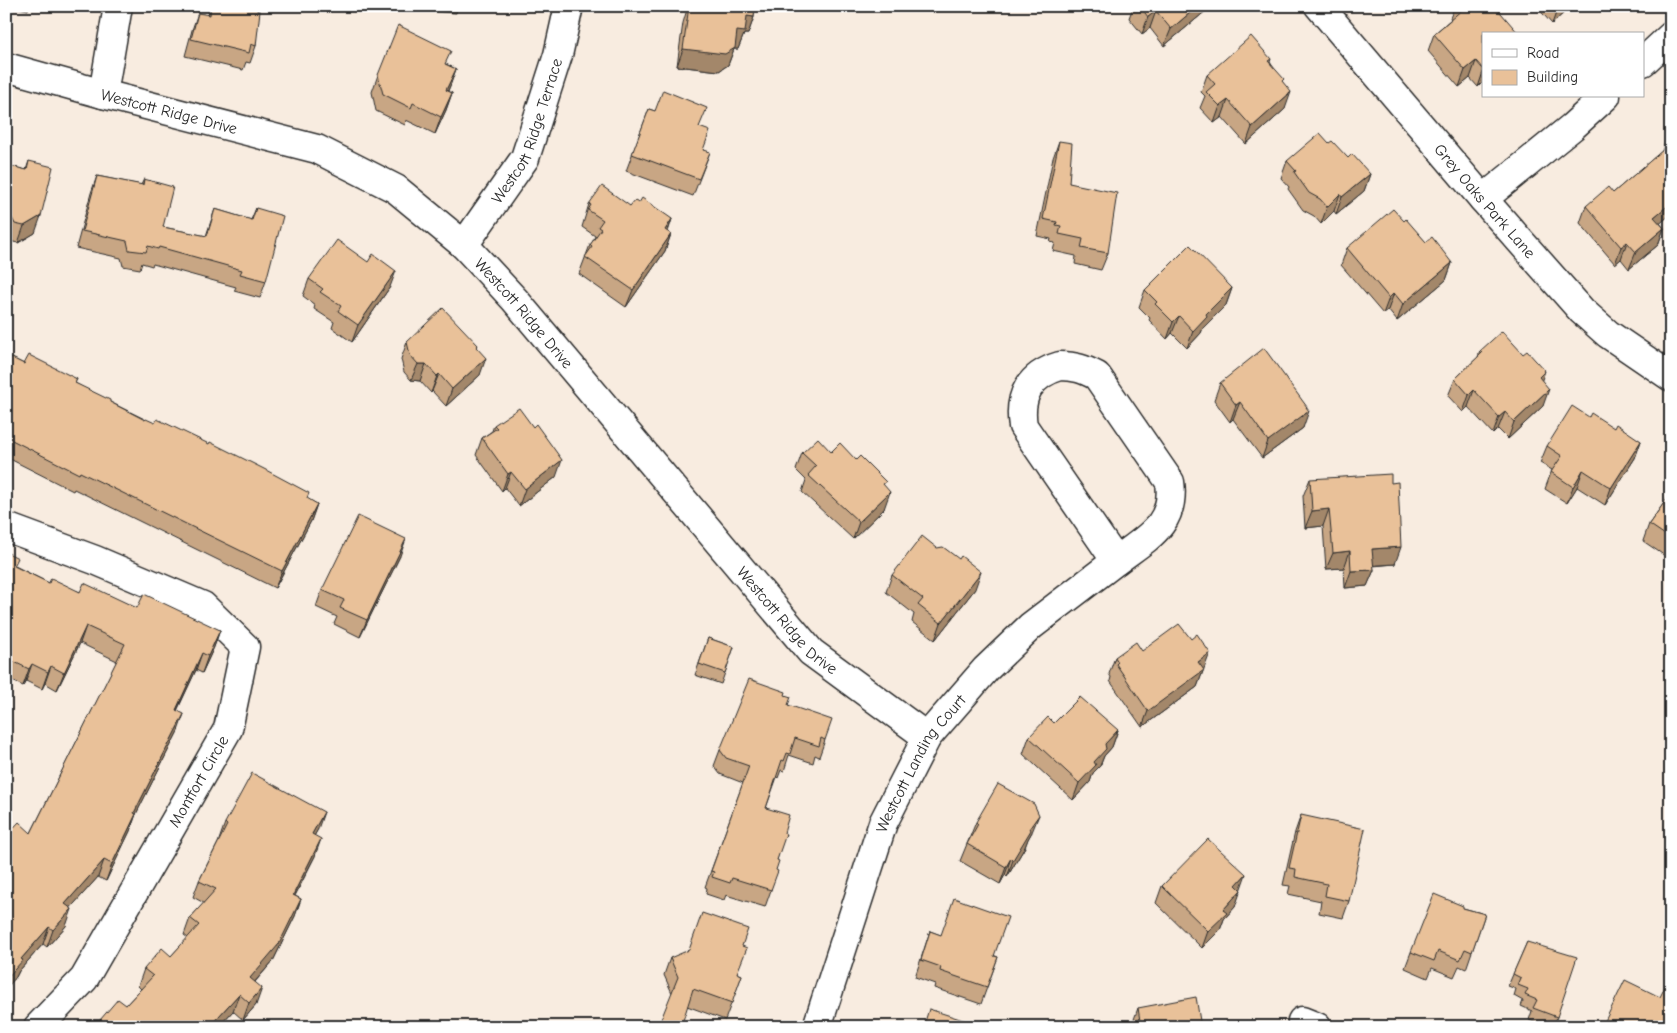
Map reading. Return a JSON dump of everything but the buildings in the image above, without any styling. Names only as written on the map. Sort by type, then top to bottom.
[{"type":"street","points":[[103,94],[118,6]]},
{"type":"street","name":"Westcott Ridge Terrace","points":[[464,245],[525,158],[558,55],[569,6]]},
{"type":"street","name":"Grey Oaks Park Lane","points":[[1319,6],[1483,199],[1582,311],[1608,334],[1671,377]]},
{"type":"street","points":[[1644,61],[1671,36]]},
{"type":"street","name":"Westcott Ridge Drive","points":[[6,67],[317,149],[396,189],[464,245],[515,300],[811,652],[927,737]]},
{"type":"street","points":[[1483,199],[1572,127],[1604,98]]},
{"type":"street","name":"Westcott Landing Court","points":[[817,1027],[884,823],[927,737],[986,669],[1031,626],[1156,530],[1170,508],[1172,494],[1170,482],[1097,376],[1073,366],[1060,366],[1047,370],[1036,378],[1022,400],[1023,426],[1116,560]]},
{"type":"street","name":"Montfort Circle","points":[[6,527],[95,560],[204,606],[245,647],[228,729],[84,979],[38,1027]]}]
